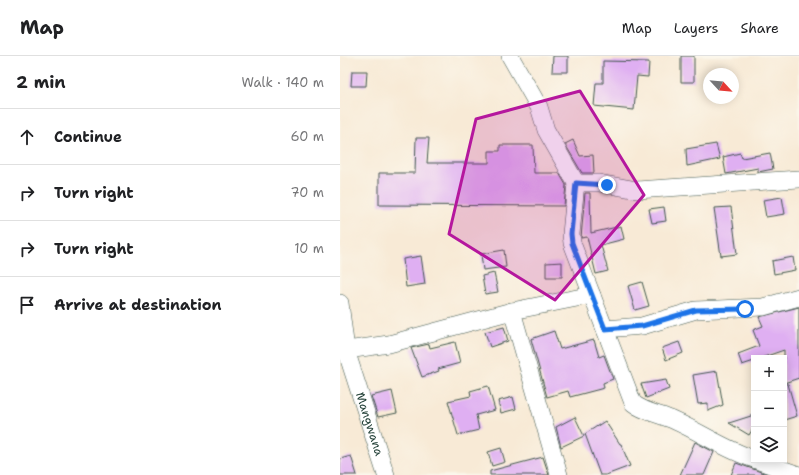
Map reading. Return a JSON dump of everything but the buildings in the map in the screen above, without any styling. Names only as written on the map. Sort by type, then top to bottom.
[{"type":"street","points":[[510,56],[539,108],[546,130],[576,183],[571,234],[572,243],[632,403],[639,409],[676,421],[737,454],[751,459]]},
{"type":"street","points":[[576,183],[599,183],[637,190],[799,179]]},
{"type":"street","points":[[343,350],[389,344],[512,311],[592,295]]},
{"type":"street","points":[[605,329],[648,325],[696,310],[763,307],[799,297]]},
{"type":"street","name":"Mangwana","points":[[340,303],[343,350],[386,475]]},
{"type":"street","points":[[512,311],[559,475]]},
{"type":"street","points":[[764,463],[799,475]]},
{"type":"highlighted area","points":[[580,91],[644,195],[555,300],[449,234],[476,119]]},
{"type":"route","points":[[607,185],[599,183],[576,183],[571,234],[572,243],[605,329],[642,326],[696,310],[745,309]]}]
